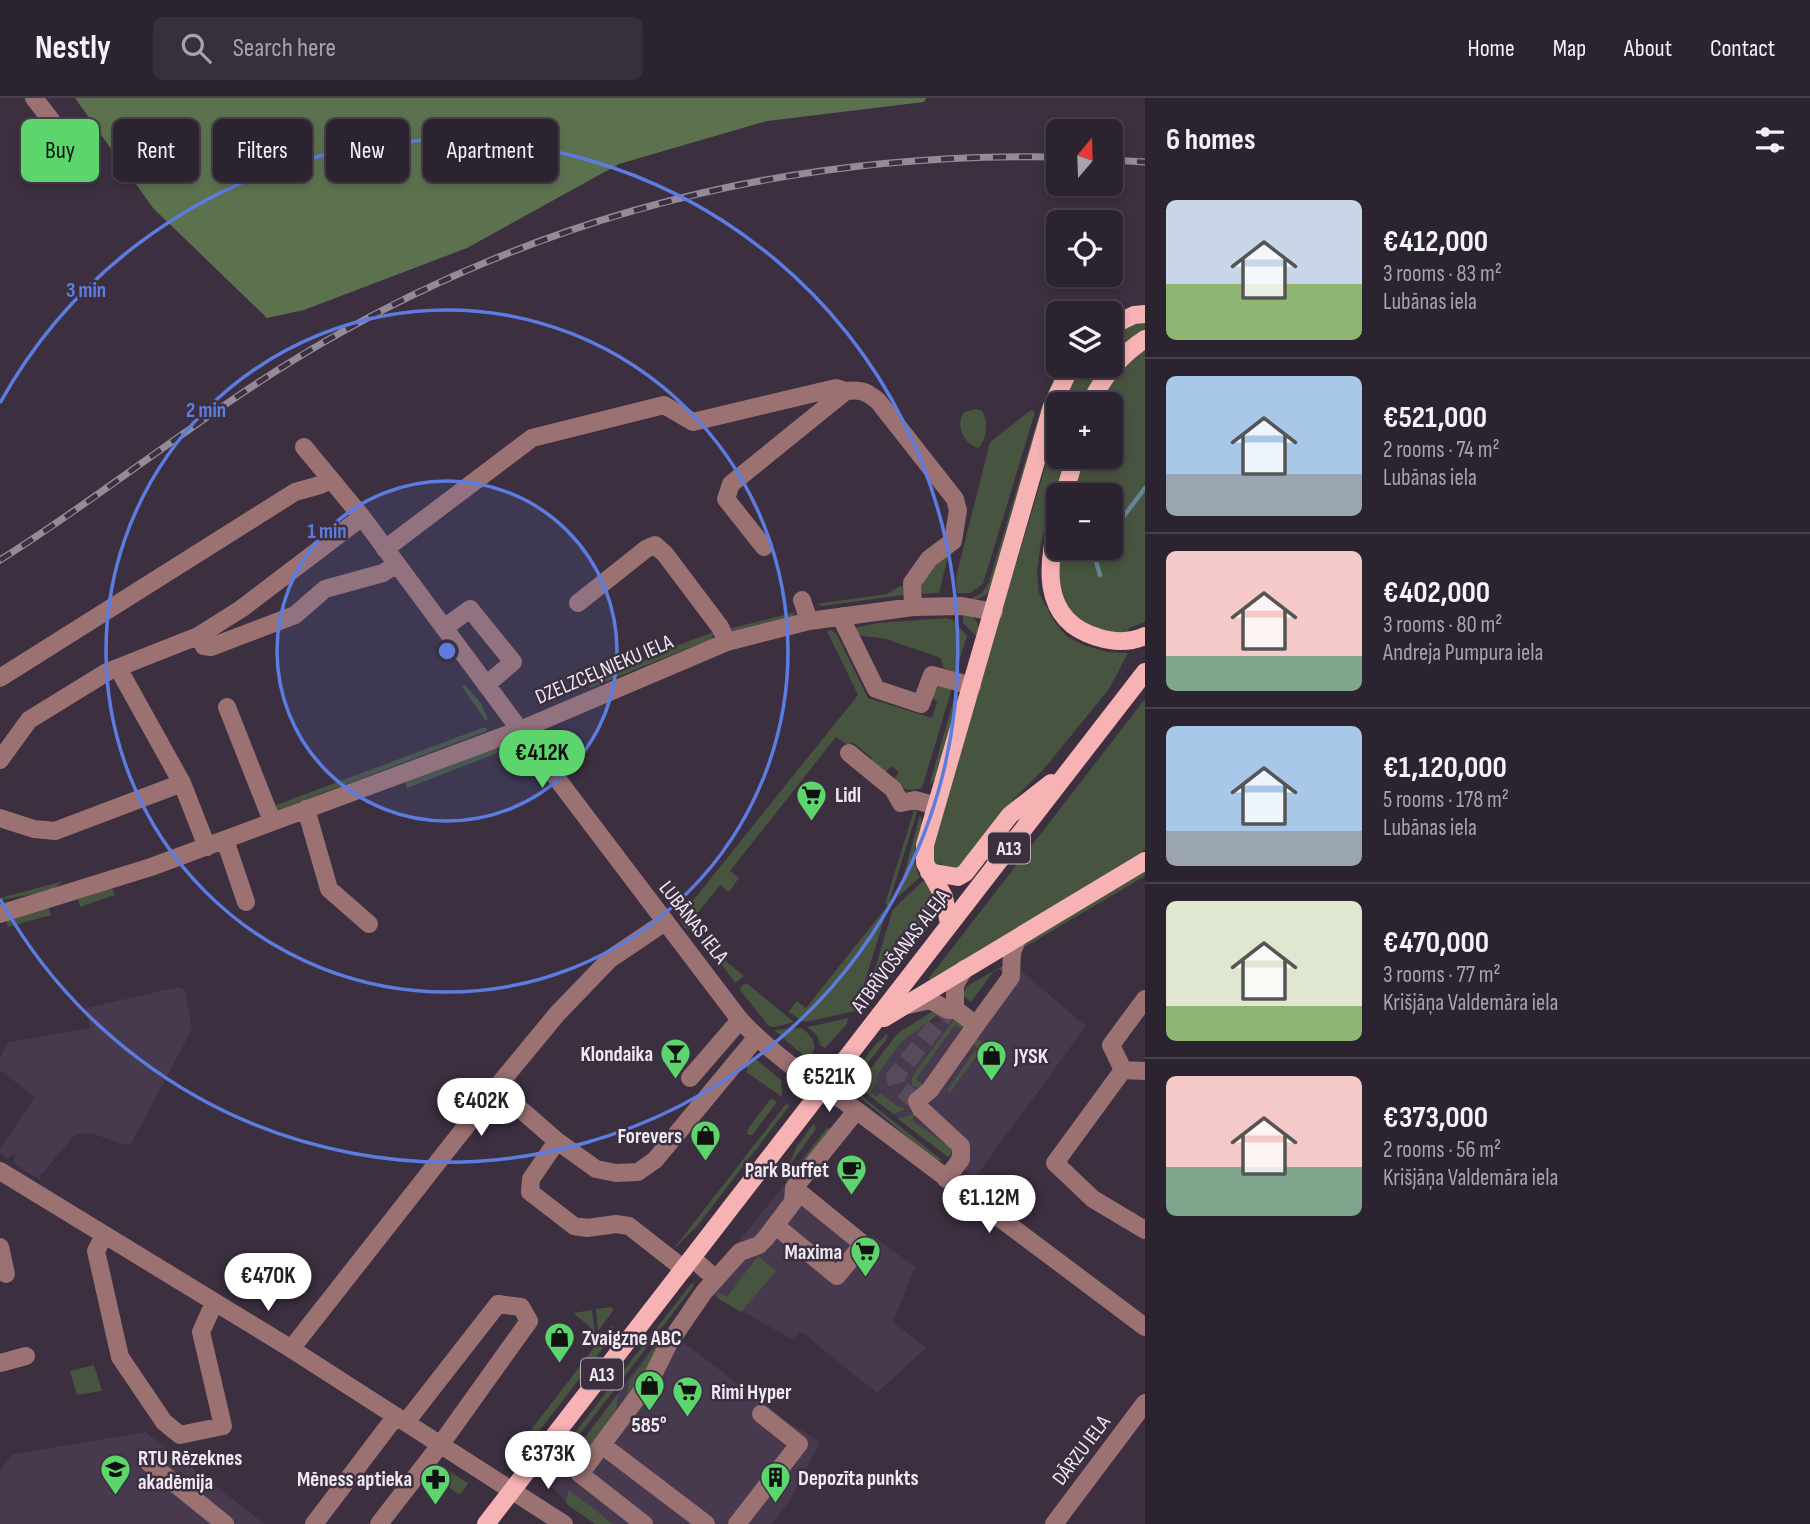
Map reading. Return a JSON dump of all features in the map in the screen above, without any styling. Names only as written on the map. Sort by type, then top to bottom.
[{"type":"main road","points":[[1123,320],[1145,314]]},
{"type":"main road","points":[[1097,392],[1108,373],[1128,351],[1145,339]]},
{"type":"main road","points":[[949,924],[944,897],[929,872],[923,855],[1052,406],[1065,378]]},
{"type":"main road","points":[[1050,560],[1054,597],[1065,616],[1083,631],[1100,638],[1135,640],[1145,636]]},
{"type":"main road","name":"ATBRĪVOŠANAS ALEJA","points":[[486,1524],[1145,671]]},
{"type":"main road","points":[[929,872],[958,877],[965,873],[1010,815],[1068,771]]},
{"type":"main road","points":[[872,1025],[1145,861]]},
{"type":"street","points":[[34,98],[50,119]]},
{"type":"street","points":[[385,549],[532,438],[664,405],[693,422],[836,388],[858,390],[866,391],[878,401],[955,499],[958,510],[953,541],[929,559],[912,583],[914,607]]},
{"type":"street","points":[[764,547],[726,499],[731,484],[846,391]]},
{"type":"street","name":"LUBĀNAS IELA","points":[[304,447],[362,517],[665,922],[693,944],[740,1020],[756,1038],[799,1074],[856,1111],[1145,1327]]},
{"type":"street","points":[[0,678],[295,492],[331,480]]},
{"type":"street","points":[[0,760],[29,720],[107,672],[198,636],[241,609],[362,517]]},
{"type":"street","points":[[578,603],[646,549],[655,545],[665,554],[712,617],[727,642]]},
{"type":"street","points":[[198,636],[204,646],[211,647],[295,615],[325,589],[383,573],[397,564]]},
{"type":"street","points":[[802,600],[809,621]]},
{"type":"street","name":"DZELZCEĻNIEKU IELA","points":[[0,914],[151,867],[520,730],[727,642],[809,621],[914,607],[962,606],[994,612]]},
{"type":"street","points":[[444,628],[470,609],[513,662],[486,685]]},
{"type":"street","points":[[843,616],[845,626],[876,689],[921,704],[932,675],[972,686]]},
{"type":"street","points":[[118,667],[182,783],[207,846]]},
{"type":"street","points":[[227,707],[272,821]]},
{"type":"street","points":[[849,753],[893,789],[901,803],[915,800],[936,806]]},
{"type":"street","points":[[0,818],[34,829],[55,831],[182,783]]},
{"type":"street","points":[[306,808],[329,889],[369,924]]},
{"type":"street","points":[[225,840],[246,902]]},
{"type":"street","points":[[291,1349],[496,1088],[581,988],[610,960],[665,922]]},
{"type":"street","points":[[946,1179],[961,1159],[961,1146],[921,1109],[917,1101],[930,1090],[1012,977],[1012,953],[1018,938]]},
{"type":"street","points":[[951,1010],[955,985],[964,969]]},
{"type":"street","points":[[1123,1070],[1111,1045],[1145,999]]},
{"type":"street","points":[[904,1005],[930,1000],[976,1025]]},
{"type":"street","points":[[690,1078],[740,1020]]},
{"type":"street","points":[[496,1088],[557,1141],[596,1169],[616,1173],[638,1172],[655,1160],[756,1038]]},
{"type":"street","points":[[1123,1070],[1145,1071]]},
{"type":"street","points":[[1123,1070],[1055,1163],[1093,1199],[1145,1230]]},
{"type":"street","points":[[644,1524],[580,1474],[651,1379],[676,1333],[704,1292],[740,1252],[760,1245],[776,1226],[793,1202],[794,1188],[856,1111]]},
{"type":"street","points":[[557,1141],[531,1179],[530,1192],[574,1226],[629,1226],[716,1279]]},
{"type":"street","points":[[0,1171],[291,1349],[564,1524]]},
{"type":"street","points":[[776,1226],[837,1276],[863,1244],[794,1188]]},
{"type":"street","points":[[104,1236],[96,1251],[120,1357],[164,1422],[180,1435],[223,1426],[201,1332],[214,1303]]},
{"type":"street","points":[[0,1247],[6,1274]]},
{"type":"street","points":[[314,1524],[498,1304],[521,1307],[529,1321],[442,1444],[380,1524]]},
{"type":"street","points":[[0,1363],[26,1356]]},
{"type":"street","name":"DĀRZU IELA","points":[[1054,1524],[1145,1403]]},
{"type":"street","points":[[737,1524],[800,1444],[761,1414]]},
{"type":"street","points":[[608,1438],[706,1524]]},
{"type":"street","points":[[148,1462],[225,1524]]},
{"type":"shaded area","points":[[1020,970],[1086,1026],[975,1178],[865,1092],[864,1077],[901,1030],[974,1013]]},
{"type":"shaded area","points":[[179,987],[185,990],[192,1029],[131,1144],[124,1145],[91,1133],[78,1134],[40,1176],[40,1180],[13,1163],[15,1155],[8,1159],[0,1153],[0,1149],[35,1097],[0,1070],[0,1057],[9,1042],[90,1028],[86,1008]]},
{"type":"shaded area","points":[[787,1182],[868,1240],[872,1235],[915,1267],[893,1322],[926,1348],[877,1393],[801,1332],[793,1340],[712,1294],[704,1283]]},
{"type":"shaded area","points":[[666,1329],[791,1424],[820,1442],[790,1501],[771,1524],[599,1524],[564,1499],[549,1484]]},
{"type":"shaded area","name":"RTU Rēzeknes akadēmija","points":[[145,1432],[265,1524],[0,1524],[0,1470],[13,1454]]},
{"type":"green space","points":[[75,98],[926,98],[924,102],[767,121],[619,164],[467,248],[304,310],[267,318],[153,208],[135,182],[199,182],[199,119],[113,119],[113,152],[99,132],[99,119],[90,119]]},
{"type":"green space","points":[[1145,320],[1145,329],[1123,347],[1123,329]]},
{"type":"green space","points":[[1145,348],[1145,622],[1129,628],[1127,633],[1091,626],[1069,610],[1062,598],[1058,567],[1058,560],[1123,560],[1123,483],[1074,483],[1078,469],[1123,469],[1123,392],[1105,392],[1114,378],[1123,378],[1123,365]]},
{"type":"green space","points":[[1054,378],[1058,378],[1054,392],[1048,392]]},
{"type":"green space","points":[[1074,378],[1095,378],[1088,392],[1068,392]]},
{"type":"green space","points":[[1046,397],[1046,417],[992,589],[982,597],[968,600],[982,593],[989,582]]},
{"type":"green space","points":[[976,409],[982,411],[986,425],[985,435],[978,448],[965,438],[960,423],[964,412]]},
{"type":"green space","points":[[1031,410],[1035,412],[983,584],[970,593],[957,593],[956,577],[990,442]]},
{"type":"green space","points":[[1046,464],[1046,469],[1062,469],[1058,483],[1046,483],[1046,525],[1037,573],[1039,593],[1054,621],[1066,636],[1107,652],[1128,653],[1109,689],[957,869],[940,863],[937,865],[932,857],[935,834]]},
{"type":"green space","points":[[946,556],[939,593],[923,594],[920,591],[920,578]]},
{"type":"green space","points":[[900,586],[905,587],[904,595],[822,606],[816,604],[887,594]]},
{"type":"green space","points":[[796,612],[792,616],[735,631],[728,629]]},
{"type":"green space","points":[[963,614],[972,616],[976,621],[977,637],[963,623]]},
{"type":"green space","points":[[947,618],[953,620],[967,636],[955,673],[943,667],[938,657],[886,639],[857,635],[854,628],[877,623]]},
{"type":"green space","points":[[832,630],[868,698],[932,718],[937,702],[932,697],[935,688],[940,685],[952,688],[922,788],[910,790],[900,786],[893,781],[899,772],[891,766],[884,774],[869,762],[872,758],[852,742],[849,746],[836,737],[730,871],[739,878],[729,892],[720,885],[691,921],[696,925],[692,929],[685,928],[679,918],[858,695],[827,631]]},
{"type":"green space","points":[[716,631],[711,639],[590,688],[589,686],[676,646]]},
{"type":"green space","points":[[465,685],[481,703],[488,720],[486,721],[462,687]]},
{"type":"green space","points":[[956,692],[959,697],[936,778],[929,786]]},
{"type":"green space","points":[[1145,699],[1145,850],[931,981],[929,978]]},
{"type":"green space","points":[[482,728],[487,731],[278,810],[271,807]]},
{"type":"green space","points":[[495,745],[498,751],[495,754],[407,788],[405,782]]},
{"type":"green space","points":[[914,810],[917,812],[888,906],[885,904]]},
{"type":"green space","points":[[920,815],[922,825],[914,855],[920,877],[898,897]]},
{"type":"green space","points":[[1145,869],[1145,876],[1025,947],[1025,942]]},
{"type":"green space","points":[[924,880],[939,904],[935,918],[867,1006],[865,1001],[893,909]]},
{"type":"green space","points":[[63,881],[51,891],[0,900],[0,898]]},
{"type":"green space","points":[[112,888],[115,895],[80,907],[78,899]]},
{"type":"green space","points":[[49,908],[51,915],[8,927],[6,920]]},
{"type":"green space","points":[[887,909],[856,1011],[805,1022],[788,1012],[797,1001],[806,1008]]},
{"type":"green space","points":[[710,948],[744,976],[735,983]]},
{"type":"green space","points":[[1006,964],[1005,973],[999,969],[993,972],[971,1002],[962,995],[967,986]]},
{"type":"green space","points":[[746,984],[794,1022],[769,1026],[740,990],[742,985]]},
{"type":"green space","points":[[936,1009],[936,1016],[900,1043],[876,1077],[877,1082],[871,1092],[877,1097],[880,1093],[905,1109],[893,1114],[865,1092],[864,1077],[897,1034]]},
{"type":"green space","points":[[848,1018],[847,1024],[825,1048],[820,1045],[817,1035],[807,1027]]},
{"type":"green space","points":[[955,1018],[962,1024],[961,1029],[955,1025],[916,1079],[923,1085],[918,1088],[912,1086],[912,1077]]},
{"type":"green space","points":[[801,1028],[814,1044],[810,1057],[803,1055],[774,1030]]},
{"type":"green space","points":[[888,1033],[886,1040],[859,1074],[854,1072],[876,1044]]},
{"type":"green space","points":[[976,1040],[985,1044],[950,1092],[947,1090],[977,1048],[973,1042]]},
{"type":"green space","points":[[751,1055],[781,1080],[782,1097],[746,1072],[748,1069],[741,1062]]},
{"type":"green space","points":[[855,1093],[858,1093],[943,1161],[935,1160]]},
{"type":"green space","points":[[771,1098],[777,1102],[752,1135],[749,1135],[748,1129]]},
{"type":"green space","points":[[786,1104],[790,1105],[698,1225],[672,1251]]},
{"type":"green space","points":[[915,1115],[912,1120],[945,1144],[947,1142],[953,1150],[948,1157],[898,1119]]},
{"type":"green space","points":[[814,1123],[816,1129],[787,1169],[797,1146]]},
{"type":"green space","points":[[827,1128],[832,1128],[790,1183],[786,1180]]},
{"type":"green space","points":[[758,1256],[776,1271],[741,1312],[717,1298],[717,1292],[727,1297]]},
{"type":"green space","points":[[694,1283],[588,1424],[545,1476],[544,1472]]},
{"type":"green space","points":[[693,1296],[648,1374],[624,1405],[630,1380]]},
{"type":"green space","points":[[612,1307],[613,1311],[598,1331],[596,1309]]},
{"type":"green space","points":[[592,1310],[594,1334],[588,1325],[573,1313]]},
{"type":"green space","points":[[610,1327],[613,1327],[604,1347],[519,1457],[517,1450],[527,1435]]},
{"type":"green space","points":[[94,1365],[102,1391],[77,1395],[70,1371]]},
{"type":"green space","points":[[619,1393],[614,1419],[573,1468],[583,1440]]},
{"type":"green space","points":[[440,1466],[468,1483],[462,1493],[458,1494],[435,1477],[432,1472]]},
{"type":"green space","points":[[569,1490],[613,1524],[595,1524],[568,1505],[565,1501]]},
{"type":"waterway","points":[[1123,517],[1145,488]]},
{"type":"waterway","points":[[1096,560],[1100,575]]},
{"type":"tunnel","points":[[917,1101],[898,1087],[895,1077],[948,1010]]},
{"type":"railway","points":[[0,560],[282,367],[410,297],[497,258],[587,225],[678,199],[771,179],[866,166],[962,158],[1046,157]]},
{"type":"railway","points":[[1124,161],[1145,162]]},
{"type":"place","name":"Lidl","points":[[812,822]]},
{"type":"place","name":"Klondaika","points":[[676,1081]]},
{"type":"place","name":"JYSK","points":[[991,1083]]},
{"type":"place","name":"Forevers","points":[[705,1163]]},
{"type":"place","name":"Park Buffet","points":[[852,1197]]},
{"type":"place","name":"Maxima","points":[[865,1279]]},
{"type":"place","name":"Zvaigzne ABC","points":[[559,1365]]},
{"type":"place","name":"585°","points":[[649,1412]]},
{"type":"place","name":"Rimi Hyper","points":[[688,1419]]},
{"type":"place","name":"RTU Rēzeknes akadēmija","points":[[115,1497]]},
{"type":"place","name":"Depozīta punkts","points":[[775,1505]]},
{"type":"place","name":"Mēness aptieka","points":[[435,1506]]}]
